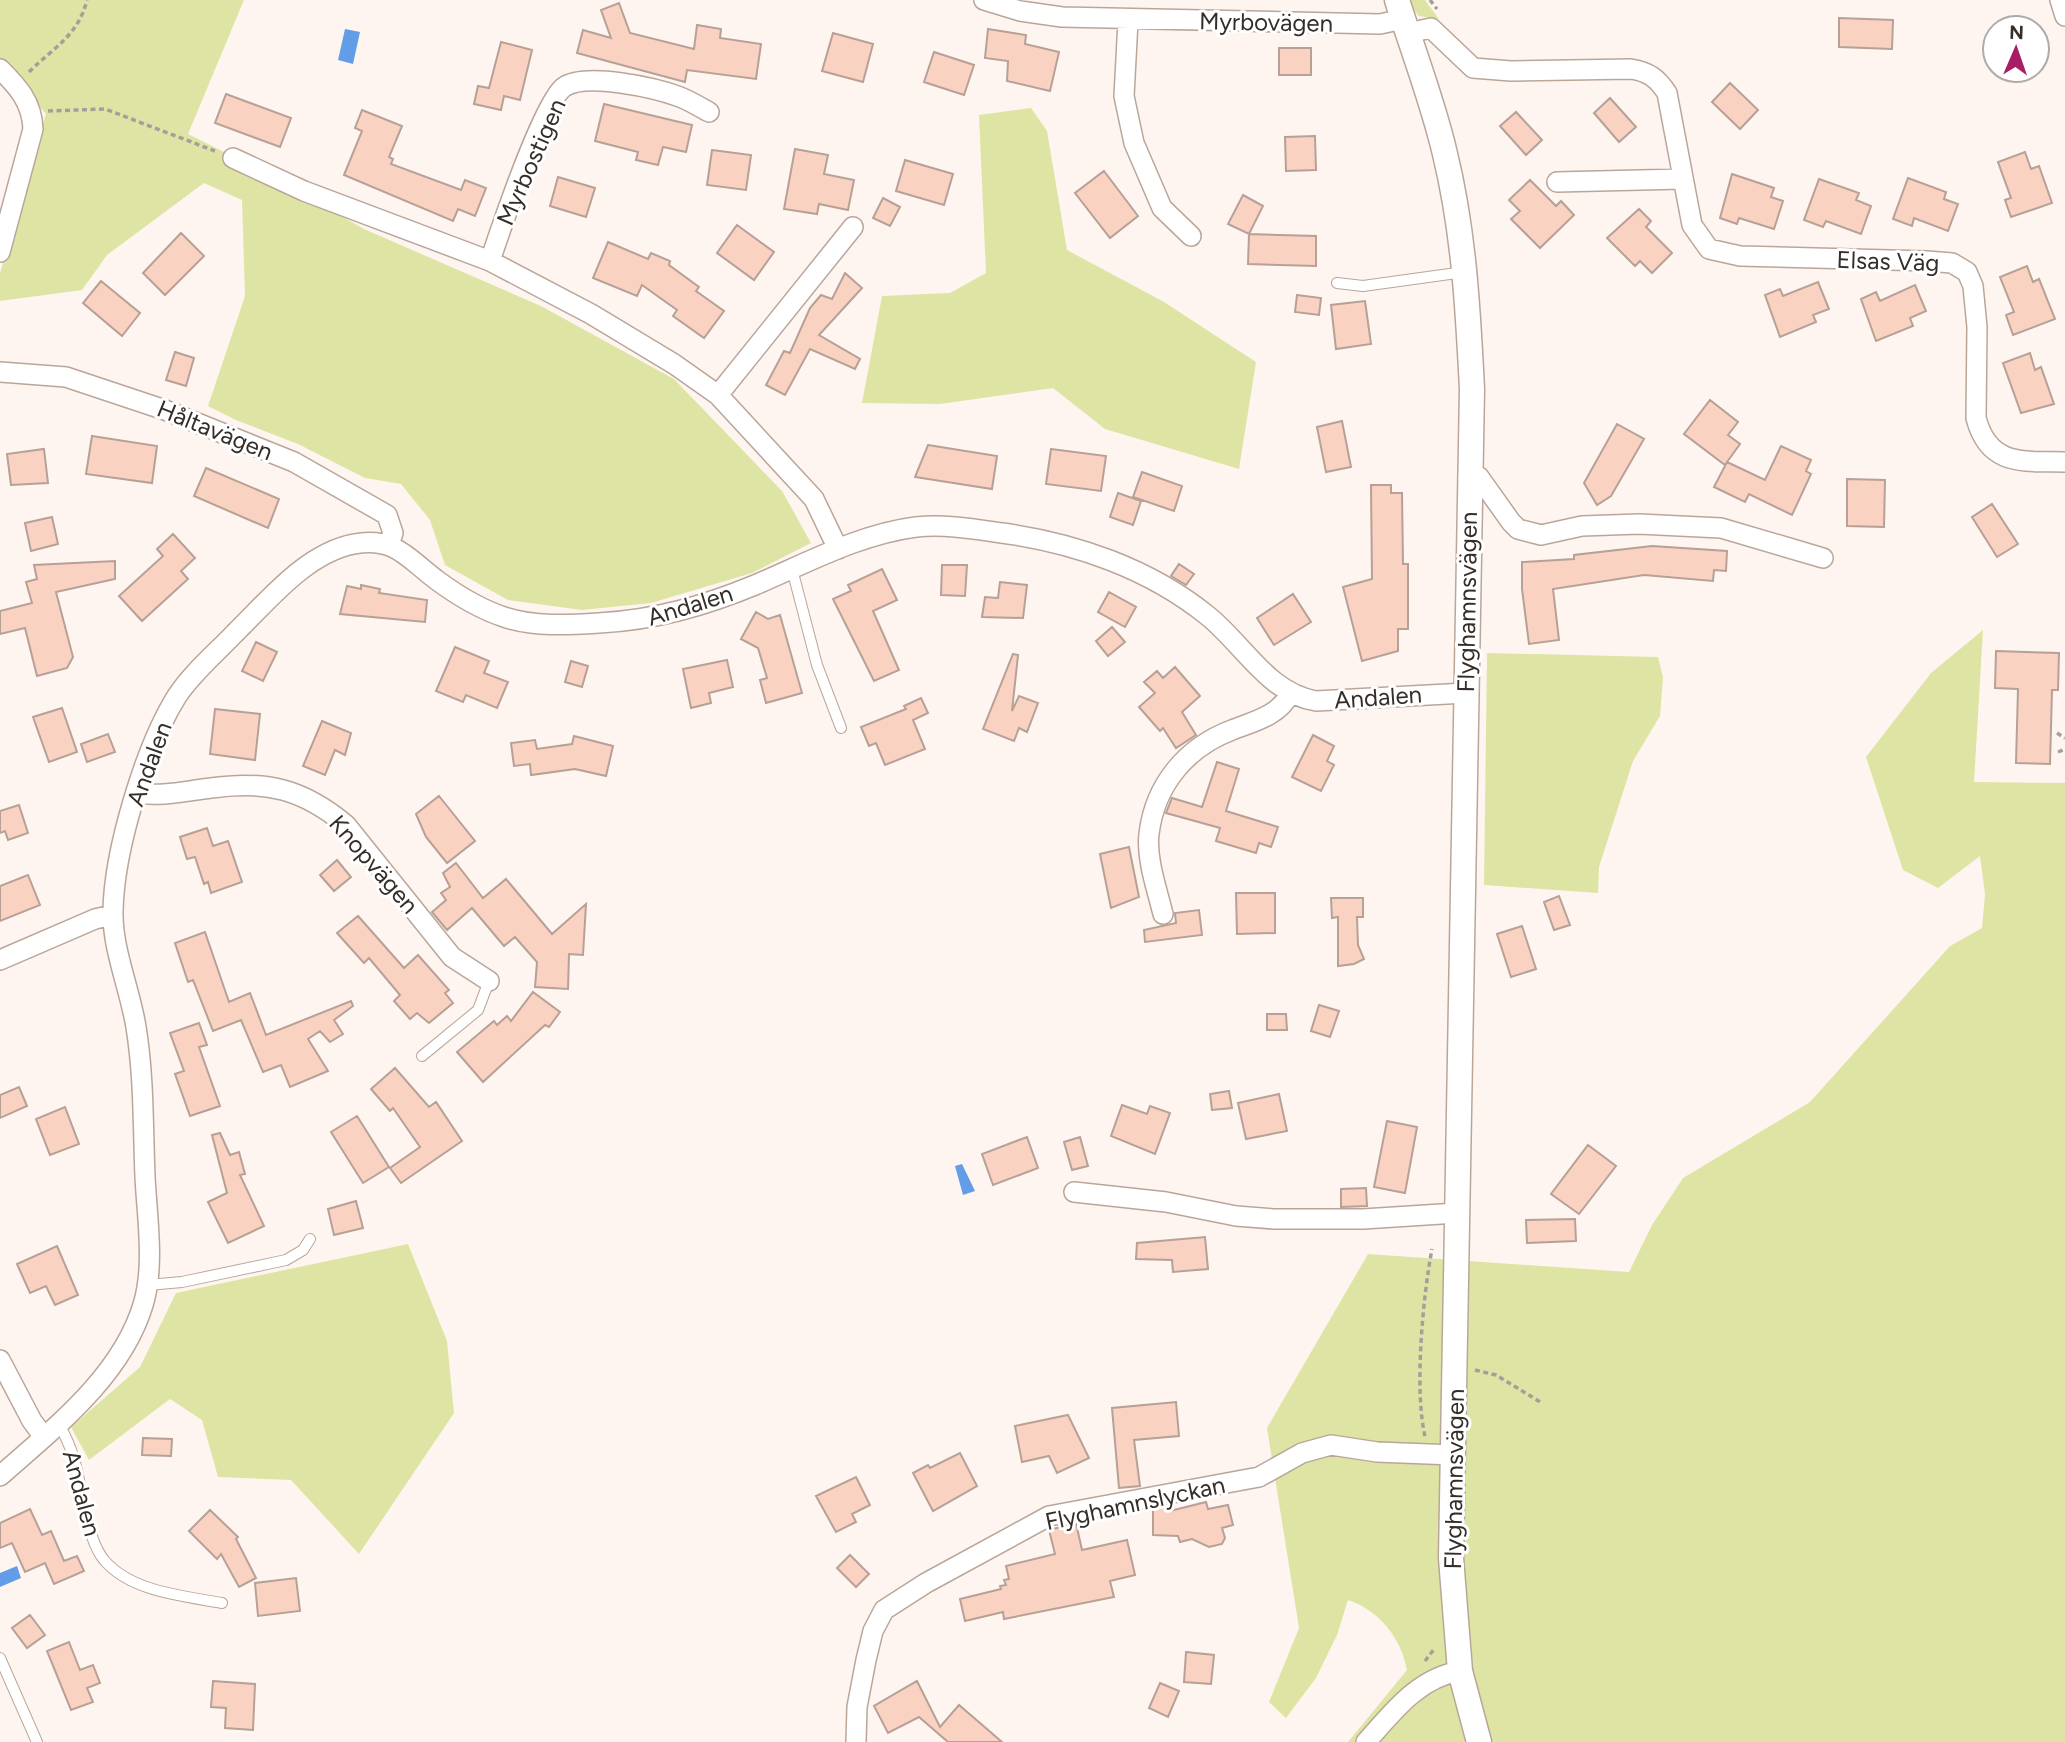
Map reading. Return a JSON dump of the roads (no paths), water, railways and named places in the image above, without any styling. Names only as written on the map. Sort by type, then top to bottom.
[{"type":"street","name":"Myrbovägen","points":[[984,0],[1040,14],[1128,21],[1380,24],[1403,17]]},
{"type":"street","points":[[2060,0],[2065,16]]},
{"type":"street","name":"Elsas Väg","points":[[1403,17],[1431,28],[1474,68],[1646,72],[1658,79],[1667,93],[1692,225],[1700,240],[1709,249],[1722,254],[1952,263],[1967,272],[1973,286],[1976,318],[1976,418],[1980,432],[1987,444],[2000,455],[2018,461],[2065,462]]},
{"type":"street","name":"Flyghamnsvägen","points":[[1403,17],[1446,154],[1465,272],[1472,390],[1468,477],[1466,693],[1448,1213],[1456,1367],[1442,1455],[1461,1671],[1479,1742]]},
{"type":"street","points":[[1128,21],[1124,96],[1134,142],[1162,208],[1191,236]]},
{"type":"street","points":[[0,69],[15,85],[32,113],[30,148],[0,252]]},
{"type":"street","name":"Myrbostigen","points":[[490,261],[543,123],[556,96],[565,87],[582,81],[601,80],[680,97],[709,112]]},
{"type":"street","points":[[233,158],[304,191],[411,228],[490,261],[592,314],[718,395],[814,499],[838,549]]},
{"type":"street","points":[[1558,182],[1682,179]]},
{"type":"street","points":[[718,395],[853,227]]},
{"type":"street","name":"Håltavägen","points":[[0,372],[66,377],[108,390],[294,461],[387,514],[393,533],[389,545]]},
{"type":"street","points":[[1468,477],[1479,477],[1503,515],[1518,529],[1541,535],[1582,526],[1639,524],[1721,528],[1823,558]]},
{"type":"street","name":"Andalen","points":[[0,1476],[59,1424],[124,1348],[143,1306],[148,1285],[144,1128],[136,1028],[112,915],[117,876],[136,793],[156,733],[180,691],[288,581],[328,553],[351,544],[389,545],[405,552],[461,597],[505,617],[541,624],[645,621],[696,608],[873,537],[915,527],[950,526],[1070,545],[1127,568],[1187,601],[1209,617],[1270,679],[1290,694],[1316,701],[1466,693]]},
{"type":"street","points":[[1163,914],[1149,853],[1149,834],[1169,779],[1186,756],[1202,745],[1272,715],[1283,706],[1290,694]]},
{"type":"street","name":"Knopvägen","points":[[136,793],[159,796],[260,784],[294,791],[327,809],[346,825],[452,957],[489,981]]},
{"type":"street","points":[[0,960],[95,919],[112,915]]},
{"type":"street","points":[[1074,1192],[1166,1202],[1236,1216],[1274,1219],[1363,1219],[1448,1213]]},
{"type":"street","name":"Andalen","points":[[0,1360],[32,1421],[44,1437]]},
{"type":"street","name":"Flyghamnslyckan","points":[[856,1742],[857,1707],[866,1660],[873,1631],[884,1610],[926,1583],[1049,1516],[1259,1477],[1302,1453],[1331,1444],[1377,1452],[1442,1455]]},
{"type":"street","points":[[1366,1742],[1404,1701],[1434,1677],[1461,1671]]},
{"type":"lane","points":[[1337,283],[1363,286],[1465,272]]},
{"type":"lane","points":[[792,569],[817,665],[841,728]]},
{"type":"lane","name":"Knopvägen","points":[[422,1056],[478,1010],[489,981]]},
{"type":"lane","points":[[148,1285],[182,1282],[286,1260],[303,1250],[310,1239]]},
{"type":"lane","name":"Andalen","points":[[59,1424],[74,1451],[90,1530],[102,1558],[134,1581],[158,1590],[222,1603]]},
{"type":"lane","points":[[0,1658],[37,1742]]},
{"type":"water","points":[[345,29],[360,32],[353,64],[338,60]]},
{"type":"water","points":[[962,1164],[975,1191],[963,1195],[955,1166]]},
{"type":"water","points":[[17,1566],[21,1578],[0,1587],[0,1573]]}]
